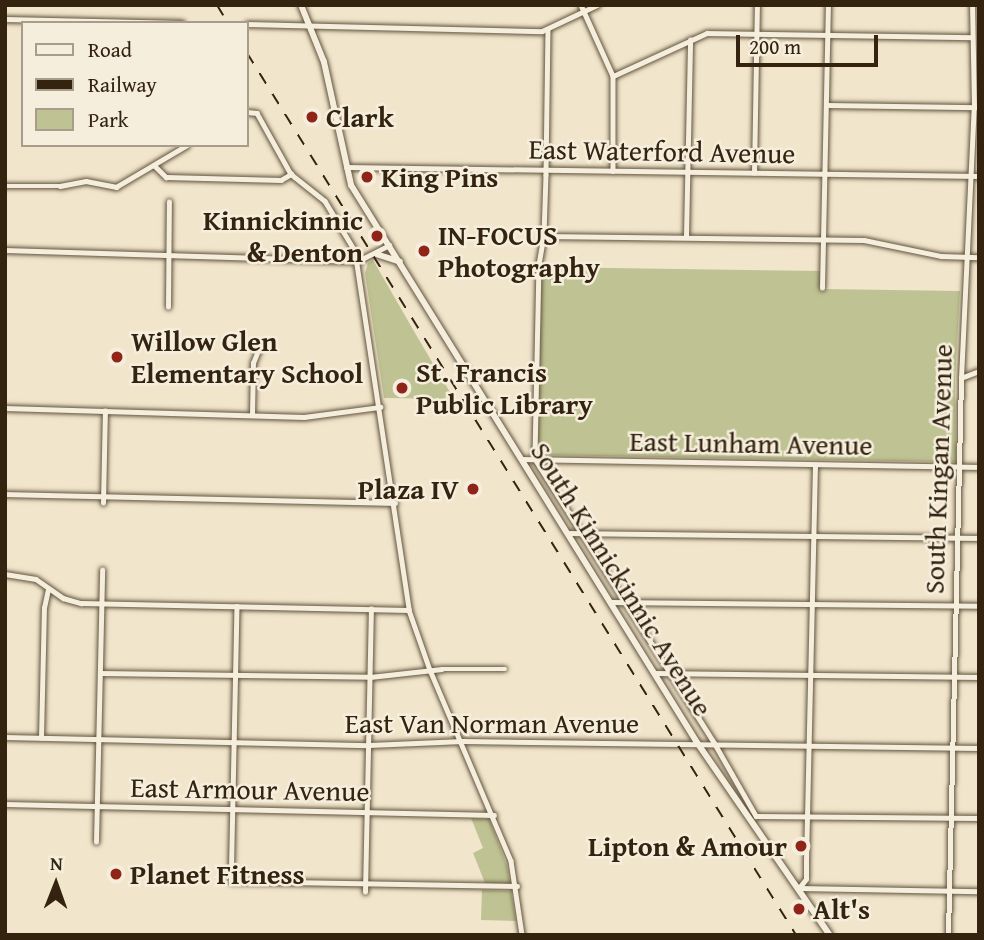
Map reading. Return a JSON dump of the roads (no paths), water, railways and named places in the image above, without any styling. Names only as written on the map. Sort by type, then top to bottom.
[{"type":"street","name":"South Kinnickinnic Avenue","points":[[301,5],[329,82],[345,167],[351,185],[698,744],[830,935]]},
{"type":"street","points":[[582,5],[613,76],[613,171]]},
{"type":"street","points":[[248,24],[548,29],[597,5]]},
{"type":"street","points":[[754,173],[757,5]]},
{"type":"street","points":[[822,288],[828,5]]},
{"type":"street","name":"South Kingan Avenue","points":[[948,935],[961,378],[976,107],[971,37],[972,5]]},
{"type":"street","points":[[5,19],[94,21]]},
{"type":"street","points":[[535,459],[539,264],[544,236],[546,170],[548,29]]},
{"type":"street","points":[[613,76],[707,33],[971,37]]},
{"type":"street","points":[[685,236],[690,40]]},
{"type":"street","points":[[827,105],[976,107]]},
{"type":"street","points":[[248,112],[257,113],[292,174],[325,201],[358,261],[409,610],[430,670],[494,815],[517,887],[522,935]]},
{"type":"street","points":[[5,186],[60,186],[86,181],[116,187],[184,147]]},
{"type":"street","points":[[155,166],[166,177],[281,180],[292,174]]},
{"type":"street","name":"East Waterford Avenue","points":[[345,167],[979,176]]},
{"type":"street","points":[[168,307],[169,202]]},
{"type":"street","points":[[544,236],[823,239],[878,242],[919,253],[979,257]]},
{"type":"street","points":[[5,250],[358,261],[390,245]]},
{"type":"street","points":[[535,245],[542,248]]},
{"type":"street","points":[[376,254],[401,262]]},
{"type":"street","points":[[252,416],[253,363],[259,348]]},
{"type":"street","points":[[961,378],[979,371]]},
{"type":"street","points":[[5,408],[312,417],[380,407]]},
{"type":"street","points":[[103,500],[105,411]]},
{"type":"street","name":"East Lunham Avenue","points":[[523,459],[979,467]]},
{"type":"street","name":"South Kinnickinnic Avenue","points":[[535,459],[715,744],[756,816]]},
{"type":"street","points":[[799,888],[806,879],[815,466]]},
{"type":"street","points":[[5,494],[103,500],[395,503]]},
{"type":"street","points":[[569,533],[979,538]]},
{"type":"street","points":[[96,842],[102,570]]},
{"type":"street","points":[[5,574],[36,579],[70,601],[102,604],[409,610]]},
{"type":"street","points":[[41,738],[44,608],[48,588]]},
{"type":"street","points":[[611,602],[979,606]]},
{"type":"street","points":[[237,606],[231,881],[517,887]]},
{"type":"street","points":[[365,892],[371,609]]},
{"type":"street","points":[[100,673],[370,677],[430,670],[505,669]]},
{"type":"street","points":[[655,673],[979,677]]},
{"type":"street","name":"East Van Norman Avenue","points":[[5,737],[369,745],[463,741],[979,748]]},
{"type":"street","name":"East Armour Avenue","points":[[5,804],[494,815]]},
{"type":"street","points":[[748,817],[979,818]]},
{"type":"street","points":[[799,888],[979,891]]},
{"type":"railway","points":[[217,5],[227,21]]},
{"type":"railway","points":[[248,55],[796,935]]},
{"type":"place","name":"Clark","points":[[312,117]]},
{"type":"place","name":"King Pins","points":[[367,177]]},
{"type":"place","name":"Kinnickinnic & Denton","points":[[377,236]]},
{"type":"place","name":"IN-FOCUS Photography","points":[[424,251]]},
{"type":"place","name":"Willow Glen Elementary School","points":[[117,357]]},
{"type":"place","name":"St. Francis Public Library","points":[[402,388]]},
{"type":"place","name":"Plaza IV","points":[[473,489]]},
{"type":"place","name":"Lipton & Amour","points":[[801,846]]},
{"type":"place","name":"Planet Fitness","points":[[116,874]]},
{"type":"place","name":"Alt's","points":[[799,909]]}]
